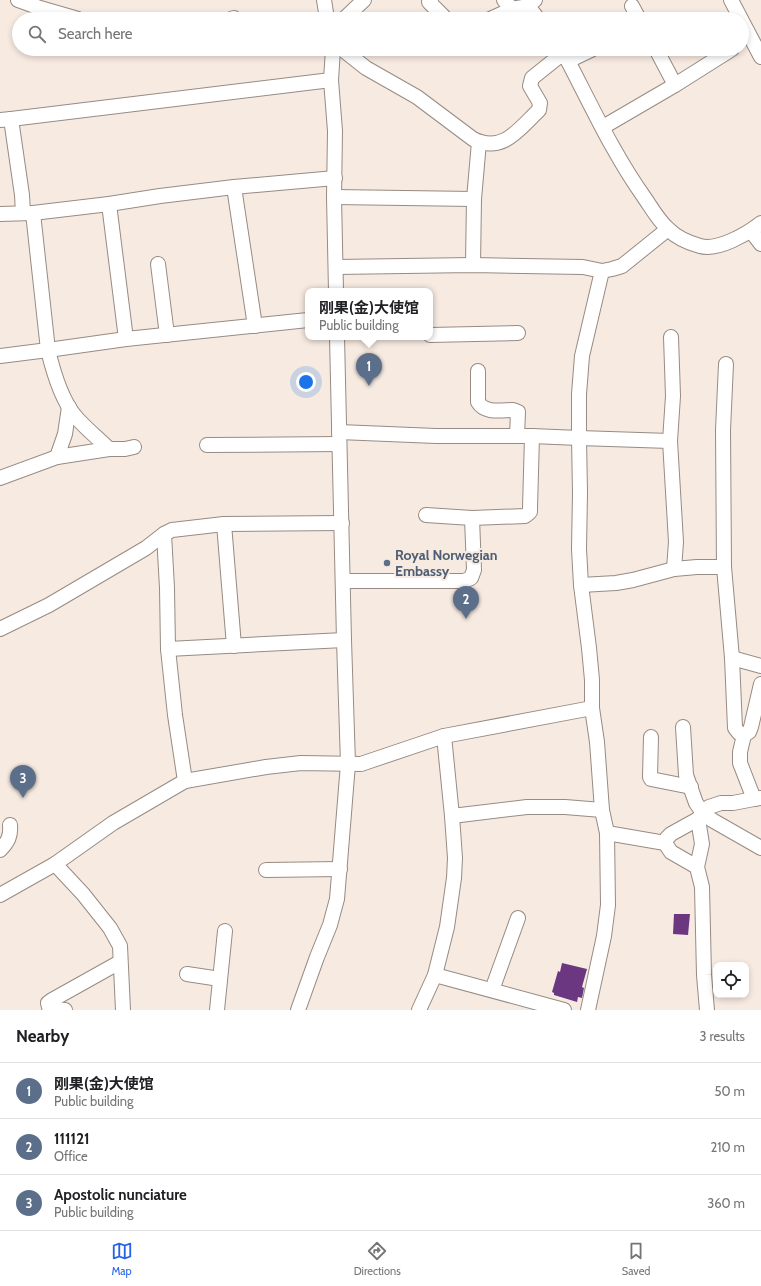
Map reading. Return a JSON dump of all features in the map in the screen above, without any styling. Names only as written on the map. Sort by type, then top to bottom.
[{"type":"street","points":[[18,0],[54,12]]},
{"type":"street","points":[[324,0],[326,12]]},
{"type":"street","points":[[351,12],[364,0]]},
{"type":"street","points":[[430,0],[429,2],[439,12]]},
{"type":"street","points":[[731,0],[737,12]]},
{"type":"street","points":[[498,12],[508,4],[532,3]]},
{"type":"street","points":[[632,6],[635,12]]},
{"type":"street","points":[[749,43],[761,57]]},
{"type":"street","points":[[332,56],[331,80],[334,131],[336,288]]},
{"type":"street","points":[[351,56],[366,68],[417,97],[473,139],[479,142],[496,144],[507,139],[539,110],[540,103],[530,86],[532,78],[562,56]]},
{"type":"street","points":[[564,56],[629,176],[668,229],[680,238],[701,246],[713,246],[723,244],[756,227],[761,244]]},
{"type":"street","points":[[660,56],[675,84]]},
{"type":"street","points":[[603,127],[721,56]]},
{"type":"street","points":[[109,448],[81,422],[69,407],[52,370],[28,213],[22,195],[5,120],[331,80]]},
{"type":"street","points":[[473,264],[474,199],[479,142]]},
{"type":"street","points":[[0,214],[28,213],[109,204],[234,187],[335,178]]},
{"type":"street","points":[[234,187],[255,326]]},
{"type":"street","points":[[334,197],[474,199]]},
{"type":"street","points":[[109,204],[126,339]]},
{"type":"street","points":[[336,267],[473,264],[583,267],[602,271],[622,266],[668,229]]},
{"type":"street","points":[[158,264],[167,335]]},
{"type":"street","points":[[588,1010],[604,936],[608,905],[607,833],[602,810],[597,742],[592,708],[590,656],[581,585],[579,549],[580,493],[578,438],[582,356],[602,271]]},
{"type":"street","points":[[0,356],[126,339],[305,320]]},
{"type":"street","points":[[433,335],[518,333]]},
{"type":"street","points":[[671,338],[673,396],[670,441],[676,542],[674,569]]},
{"type":"street","points":[[298,1010],[330,925],[337,899],[348,764],[339,438],[338,340]]},
{"type":"street","points":[[726,364],[723,430],[724,567],[732,658],[735,728],[739,733],[744,735]]},
{"type":"street","points":[[478,371],[478,402],[480,407],[488,410],[517,411],[516,436]]},
{"type":"street","points":[[57,457],[65,434],[69,407]]},
{"type":"street","points":[[207,445],[339,438],[436,436],[532,436],[670,441]]},
{"type":"street","points":[[426,515],[472,518],[525,516],[530,512],[532,436]]},
{"type":"street","points":[[0,478],[57,457],[109,448],[125,449],[134,447]]},
{"type":"street","points":[[343,581],[464,581],[471,578],[474,570],[472,518]]},
{"type":"street","points":[[0,629],[49,605],[146,548],[164,534],[172,530],[224,524],[342,523]]},
{"type":"street","points":[[224,524],[234,646]]},
{"type":"street","points":[[164,534],[168,649],[175,715],[185,781]]},
{"type":"street","points":[[581,585],[616,584],[674,569],[724,567]]},
{"type":"street","points":[[168,649],[344,640]]},
{"type":"street","points":[[732,658],[761,666]]},
{"type":"street","points":[[665,843],[671,834],[700,816],[710,807],[721,803],[733,803],[758,799],[740,763],[740,752],[744,735],[749,732],[751,727],[761,684]]},
{"type":"street","points":[[0,895],[55,864],[113,823],[185,781],[266,767],[301,763],[361,764],[444,736],[592,708]]},
{"type":"street","points":[[683,727],[686,775],[700,816],[702,844],[697,867],[702,887],[704,975],[707,1010]]},
{"type":"street","points":[[419,1010],[435,975],[447,927],[454,878],[455,858],[444,736]]},
{"type":"street","points":[[651,737],[650,778],[691,788]]},
{"type":"street","points":[[452,816],[527,806],[602,810]]},
{"type":"street","points":[[700,816],[712,820],[761,848]]},
{"type":"street","points":[[0,850],[8,842],[10,825]]},
{"type":"street","points":[[607,833],[665,843],[671,852],[697,867]]},
{"type":"street","points":[[55,864],[83,894],[110,928],[120,946],[123,1010]]},
{"type":"street","points":[[266,870],[340,869]]},
{"type":"street","points":[[492,990],[518,918]]},
{"type":"street","points":[[217,1010],[225,931]]},
{"type":"street","points":[[64,1010],[53,1009],[49,1007],[48,1003],[120,962]]},
{"type":"street","points":[[188,974],[220,979]]},
{"type":"street","points":[[435,975],[564,1010]]},
{"type":"building","points":[[674,914],[690,914],[688,935],[673,934]]},
{"type":"building","points":[[562,963],[587,969],[582,987],[584,988],[582,998],[578,997],[577,1002],[554,995],[552,992]]},
{"type":"place","name":"刚果(金)大使馆","points":[[369,386]]},
{"type":"place","name":"Royal Norwegian Embassy","points":[[387,563]]},
{"type":"place","name":"111121","points":[[466,619]]},
{"type":"place","name":"Apostolic nunciature","points":[[23,798]]}]
